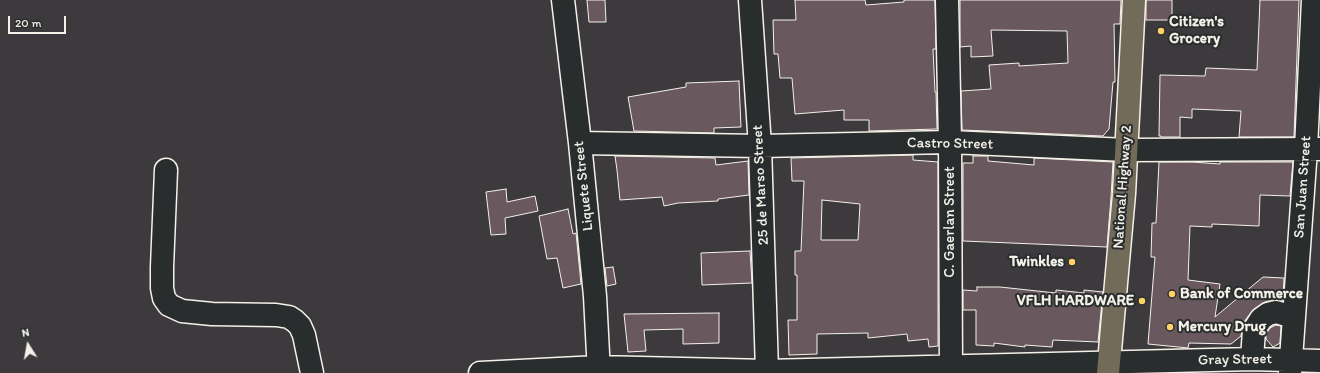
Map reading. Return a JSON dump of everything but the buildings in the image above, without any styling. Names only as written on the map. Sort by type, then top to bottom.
[{"type":"main road","name":"National Highway 2","points":[[1109,368],[1127,150],[1134,0]]},
{"type":"street","name":"Liquete Street","points":[[563,0],[580,143],[595,296],[599,370]]},
{"type":"street","name":"25 de Marso Street","points":[[750,0],[760,146],[767,371]]},
{"type":"street","name":"C. Gaerlan Street","points":[[947,0],[950,142],[951,369]]},
{"type":"street","name":"San Juan Street","points":[[1291,366],[1293,317],[1313,149],[1313,0]]},
{"type":"street","name":"Castro Street","points":[[580,143],[760,146],[950,142],[1127,150],[1313,149]]},
{"type":"street","points":[[166,170],[162,288],[164,298],[169,305],[182,311],[212,314],[276,315],[289,317],[300,326],[304,335],[312,373]]},
{"type":"street","points":[[1252,359],[1254,330],[1261,319],[1268,314],[1276,312],[1293,317]]},
{"type":"street","name":"Gray Street","points":[[480,373],[599,370],[767,371],[1109,368],[1252,359],[1291,366],[1320,361]]},
{"type":"place","name":"Citizen's Grocery","points":[[1161,31]]},
{"type":"place","name":"Twinkles","points":[[1072,262]]},
{"type":"place","name":"Bank of Commerce","points":[[1172,294]]},
{"type":"place","name":"VFLH HARDWARE","points":[[1142,301]]},
{"type":"place","name":"Mercury Drug","points":[[1170,327]]}]
